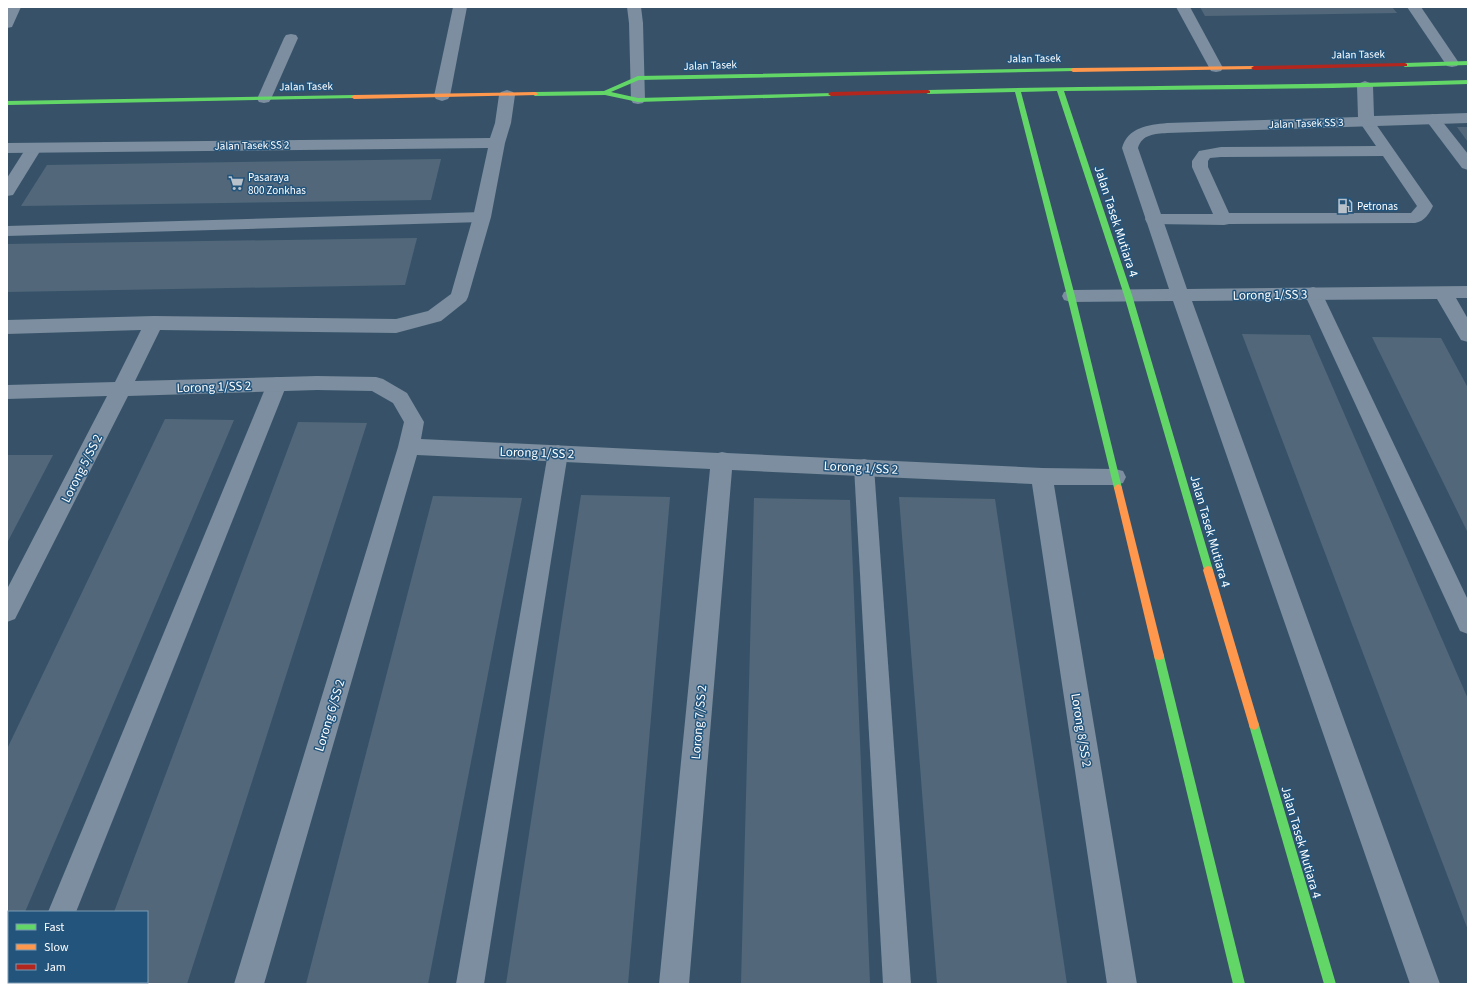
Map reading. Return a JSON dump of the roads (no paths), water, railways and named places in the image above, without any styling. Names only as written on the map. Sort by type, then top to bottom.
[{"type":"main road","name":"Jalan Tasek","points":[[604,93],[638,78],[1468,63]]},
{"type":"main road","points":[[1070,69],[1048,75],[1017,89],[1071,296],[1240,984]]},
{"type":"main road","points":[[955,72],[1030,82],[1060,89]]},
{"type":"main road","name":"Jalan Tasek","points":[[7,103],[604,93],[638,100],[1017,89],[1365,86],[1468,82]]},
{"type":"main road","name":"Jalan Tasek Mutiara 4","points":[[1060,89],[1128,296],[1330,984]]},
{"type":"street","points":[[442,96],[460,7]]},
{"type":"street","points":[[1365,86],[1366,120]]},
{"type":"street","points":[[7,327],[154,323],[396,326],[434,316],[459,297],[482,218],[497,143],[503,123],[507,95]]},
{"type":"street","name":"Jalan Tasek SS 3","points":[[1154,219],[1130,148],[1131,141],[1135,136],[1144,132],[1167,128],[1366,120],[1468,118]]},
{"type":"street","name":"Jalan Tasek SS 2","points":[[7,148],[497,143]]},
{"type":"street","points":[[1154,219],[1425,984]]},
{"type":"street","points":[[1443,292],[1468,334]]},
{"type":"street","name":"Lorong 1/SS 3","points":[[1071,296],[1468,292]]},
{"type":"street","name":"Lorong 5/SS 2","points":[[7,612],[154,323]]},
{"type":"street","name":"Lorong 1/SS 2","points":[[7,392],[277,384],[376,384],[400,398],[414,422],[409,447],[722,460],[1042,476],[1115,477]]},
{"type":"street","name":"Lorong 6/SS 2","points":[[249,984],[409,447]]},
{"type":"street","name":"Lorong 7/SS 2","points":[[674,984],[722,460]]},
{"type":"street","name":"Lorong 8/SS 2","points":[[1042,476],[1122,984]]},
{"type":"lane","points":[[7,24],[14,7]]},
{"type":"lane","points":[[634,7],[636,23],[638,100]]},
{"type":"lane","points":[[1183,7],[1216,68]]},
{"type":"lane","points":[[1414,7],[1452,63]]},
{"type":"lane","points":[[264,99],[292,38]]},
{"type":"lane","points":[[1433,119],[1468,165]]},
{"type":"lane","points":[[1154,219],[1224,220],[1415,218],[1421,213],[1425,206],[1366,120]]},
{"type":"lane","points":[[7,191],[34,148]]},
{"type":"lane","points":[[1224,220],[1200,167],[1200,160],[1205,154],[1221,152],[1387,151]]},
{"type":"lane","points":[[7,231],[482,218]]},
{"type":"lane","points":[[1313,293],[1468,624]]},
{"type":"lane","points":[[62,911],[277,384]]},
{"type":"lane","points":[[470,984],[558,453]]},
{"type":"lane","points":[[864,467],[897,984]]},
{"type":"place","name":"Pasaraya 800 Zonkhas","points":[[236,183]]},
{"type":"place","name":"Petronas","points":[[1345,206]]}]
